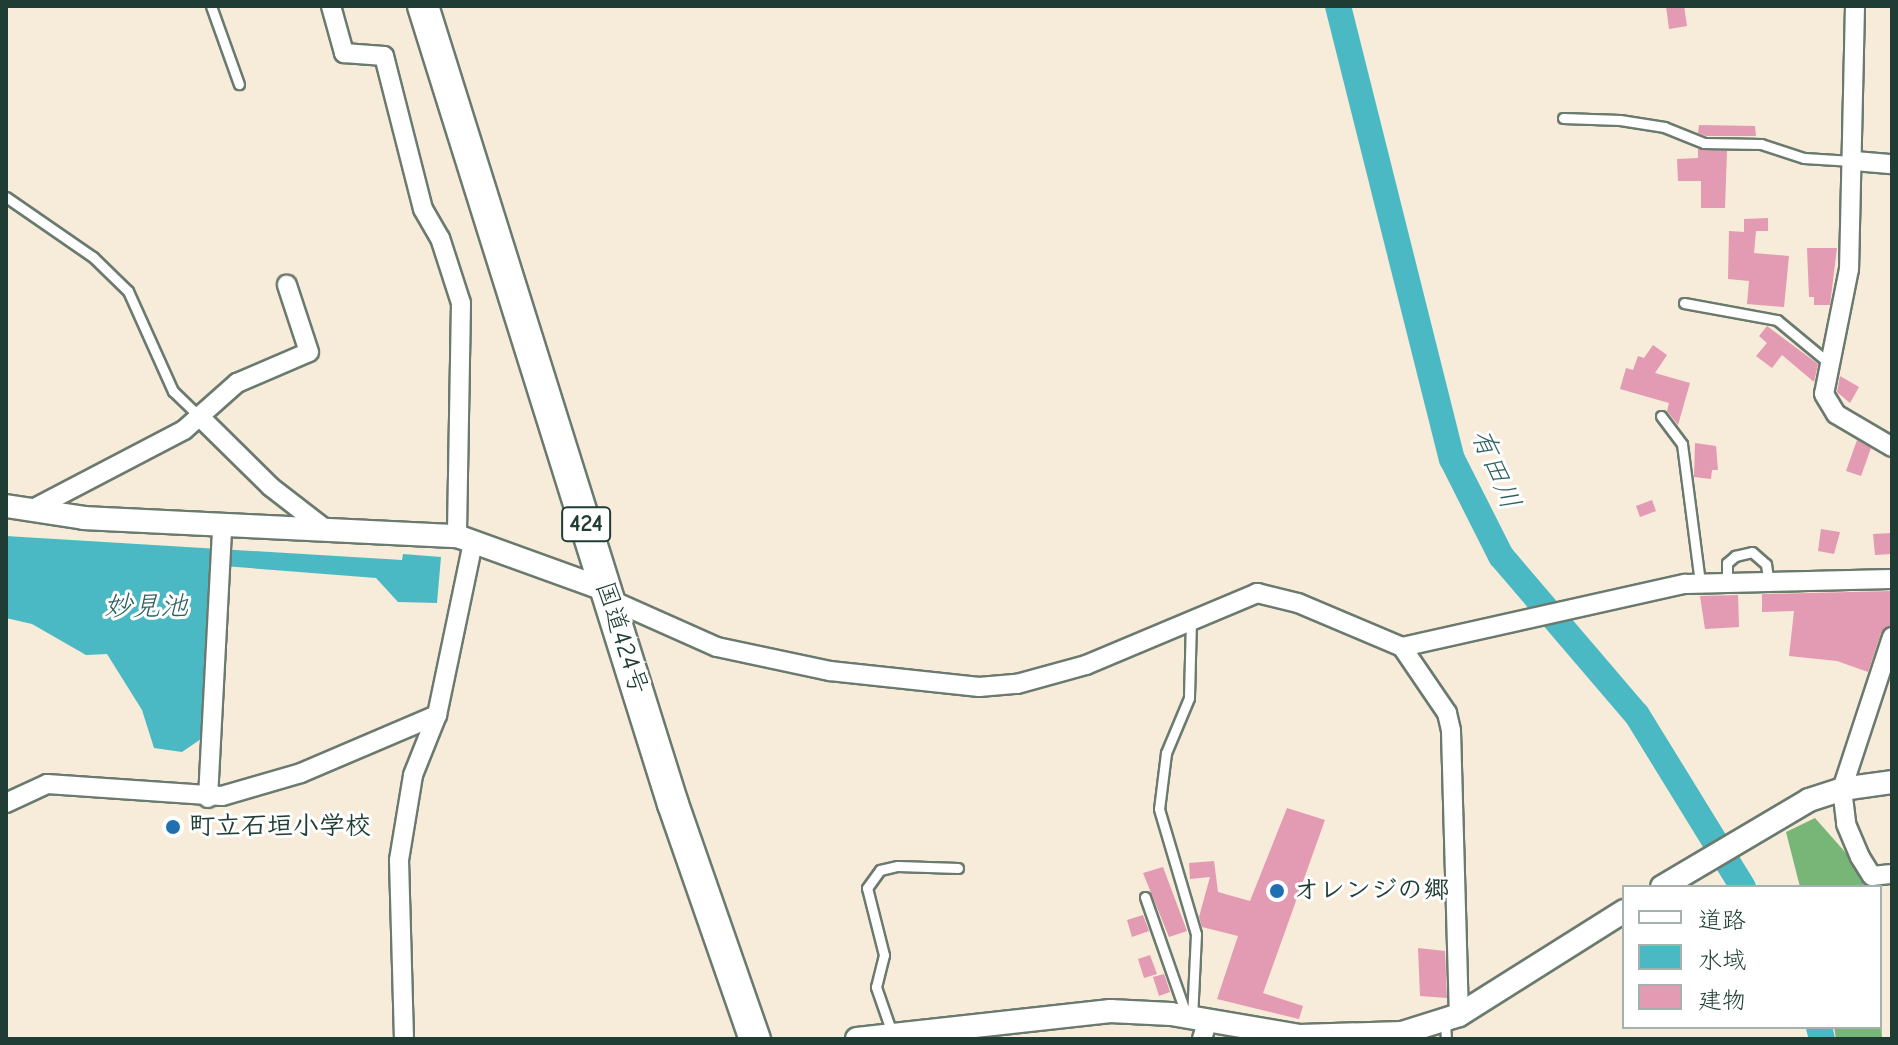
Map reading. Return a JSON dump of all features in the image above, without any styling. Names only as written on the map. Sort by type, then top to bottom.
[{"type":"highway","name":"国道424号","points":[[423,6],[607,595],[755,1039]]},
{"type":"street","points":[[331,6],[344,53],[384,56],[423,209],[440,238],[461,303],[465,540],[437,715],[413,775],[399,860],[404,1039]]},
{"type":"street","points":[[1855,6],[1855,161],[1849,269],[1826,405],[1892,447]]},
{"type":"street","points":[[1855,161],[1892,164]]},
{"type":"street","points":[[29,511],[184,430],[237,383],[309,352],[287,285]]},
{"type":"street","points":[[199,416],[271,487],[328,531]]},
{"type":"street","points":[[6,506],[29,511],[222,527],[465,540],[607,595],[717,647],[830,671],[979,687],[1017,684],[1086,665],[1241,598],[1274,594],[1402,647],[1447,713],[1451,731],[1450,1025]]},
{"type":"street","points":[[208,798],[222,527]]},
{"type":"street","points":[[1402,647],[1626,595],[1700,583],[1768,579],[1892,579]]},
{"type":"street","points":[[1892,637],[1842,789],[1846,824],[1860,857],[1872,876],[1892,874]]},
{"type":"street","points":[[6,803],[47,784],[208,798],[301,773],[437,715]]},
{"type":"street","points":[[1665,885],[1809,800],[1842,789],[1892,782]]},
{"type":"street","points":[[857,1039],[1080,1012],[1329,1037],[1389,1035],[1450,1025],[1622,912]]},
{"type":"lane","points":[[211,6],[239,84]]},
{"type":"lane","points":[[1563,118],[1620,120],[1664,127],[1704,143],[1761,144],[1804,158],[1855,161]]},
{"type":"lane","points":[[6,197],[93,257],[128,291],[173,391],[199,416]]},
{"type":"lane","points":[[1684,303],[1777,320],[1831,365]]},
{"type":"lane","points":[[1661,416],[1682,444],[1700,583]]},
{"type":"lane","points":[[1727,581],[1727,563],[1752,552],[1766,564],[1768,579]]},
{"type":"lane","points":[[1191,620],[1189,698],[1166,753],[1159,809],[1196,934],[1197,1025]]},
{"type":"lane","points":[[892,1033],[876,987],[884,955],[867,888],[880,870],[898,866],[958,868]]},
{"type":"lane","points":[[1145,897],[1197,1025]]},
{"type":"green space","points":[[1815,818],[1861,870],[1864,885],[1799,885],[1786,832]]},
{"type":"green space","points":[[1834,1029],[1882,1029],[1882,1039],[1836,1039]]},
{"type":"water","name":"妙見池","points":[[6,536],[402,560],[403,554],[441,557],[437,603],[398,602],[376,578],[211,565],[201,739],[182,752],[154,748],[142,710],[107,654],[86,655],[32,624],[6,618]]},
{"type":"building","points":[[1666,6],[1684,6],[1687,26],[1669,29]]},
{"type":"building","points":[[1699,125],[1755,126],[1756,136],[1706,136],[1698,133]]},
{"type":"building","points":[[1698,149],[1727,151],[1725,208],[1701,208],[1701,181],[1678,181],[1677,159],[1698,158]]},
{"type":"building","points":[[1768,218],[1768,231],[1756,231],[1754,253],[1789,256],[1784,307],[1747,304],[1749,281],[1728,279],[1729,231],[1744,232],[1744,219]]},
{"type":"building","points":[[1807,248],[1837,248],[1830,305],[1814,305],[1814,297],[1809,297]]},
{"type":"building","points":[[1767,326],[1818,364],[1814,382],[1782,355],[1772,368],[1756,356],[1767,343],[1759,336]]},
{"type":"building","points":[[1653,345],[1667,355],[1655,373],[1690,383],[1678,425],[1667,411],[1669,403],[1620,389],[1626,368],[1633,370],[1638,356],[1644,358]]},
{"type":"building","points":[[1840,376],[1859,387],[1850,403],[1837,392]]},
{"type":"building","points":[[1857,440],[1871,448],[1861,476],[1846,471]]},
{"type":"building","points":[[1695,443],[1716,446],[1718,470],[1712,470],[1711,479],[1694,477]]},
{"type":"building","points":[[1652,500],[1656,511],[1640,517],[1636,506]]},
{"type":"building","points":[[1821,529],[1840,532],[1834,554],[1818,551]]},
{"type":"building","points":[[1892,533],[1892,554],[1875,555],[1873,534]]},
{"type":"building","points":[[1892,591],[1892,625],[1881,633],[1868,672],[1837,661],[1789,656],[1794,611],[1762,612],[1762,594]]},
{"type":"building","points":[[1738,595],[1739,627],[1705,629],[1700,596]]},
{"type":"building","name":"オレンジの郷","points":[[1287,808],[1325,820],[1263,993],[1303,1006],[1299,1019],[1217,999],[1238,936],[1202,927],[1199,917],[1210,877],[1190,879],[1189,863],[1214,861],[1218,892],[1250,901]]},
{"type":"building","points":[[1163,867],[1187,931],[1169,937],[1143,873]]},
{"type":"building","points":[[1143,915],[1149,931],[1132,937],[1127,920]]},
{"type":"building","points":[[1418,948],[1445,951],[1447,998],[1420,996]]},
{"type":"building","points":[[1150,955],[1157,974],[1144,978],[1138,959]]},
{"type":"building","points":[[1164,974],[1170,992],[1159,996],[1153,977]]},
{"type":"waterway","name":"有田川","points":[[1338,6],[1452,459],[1501,556],[1637,715],[1742,885]]},
{"type":"waterway","name":"有田川","points":[[1820,1029],[1822,1039]]},
{"type":"place","name":"町立石垣小学校","points":[[173,827]]},
{"type":"place","name":"オレンジの郷","points":[[1277,891]]}]
